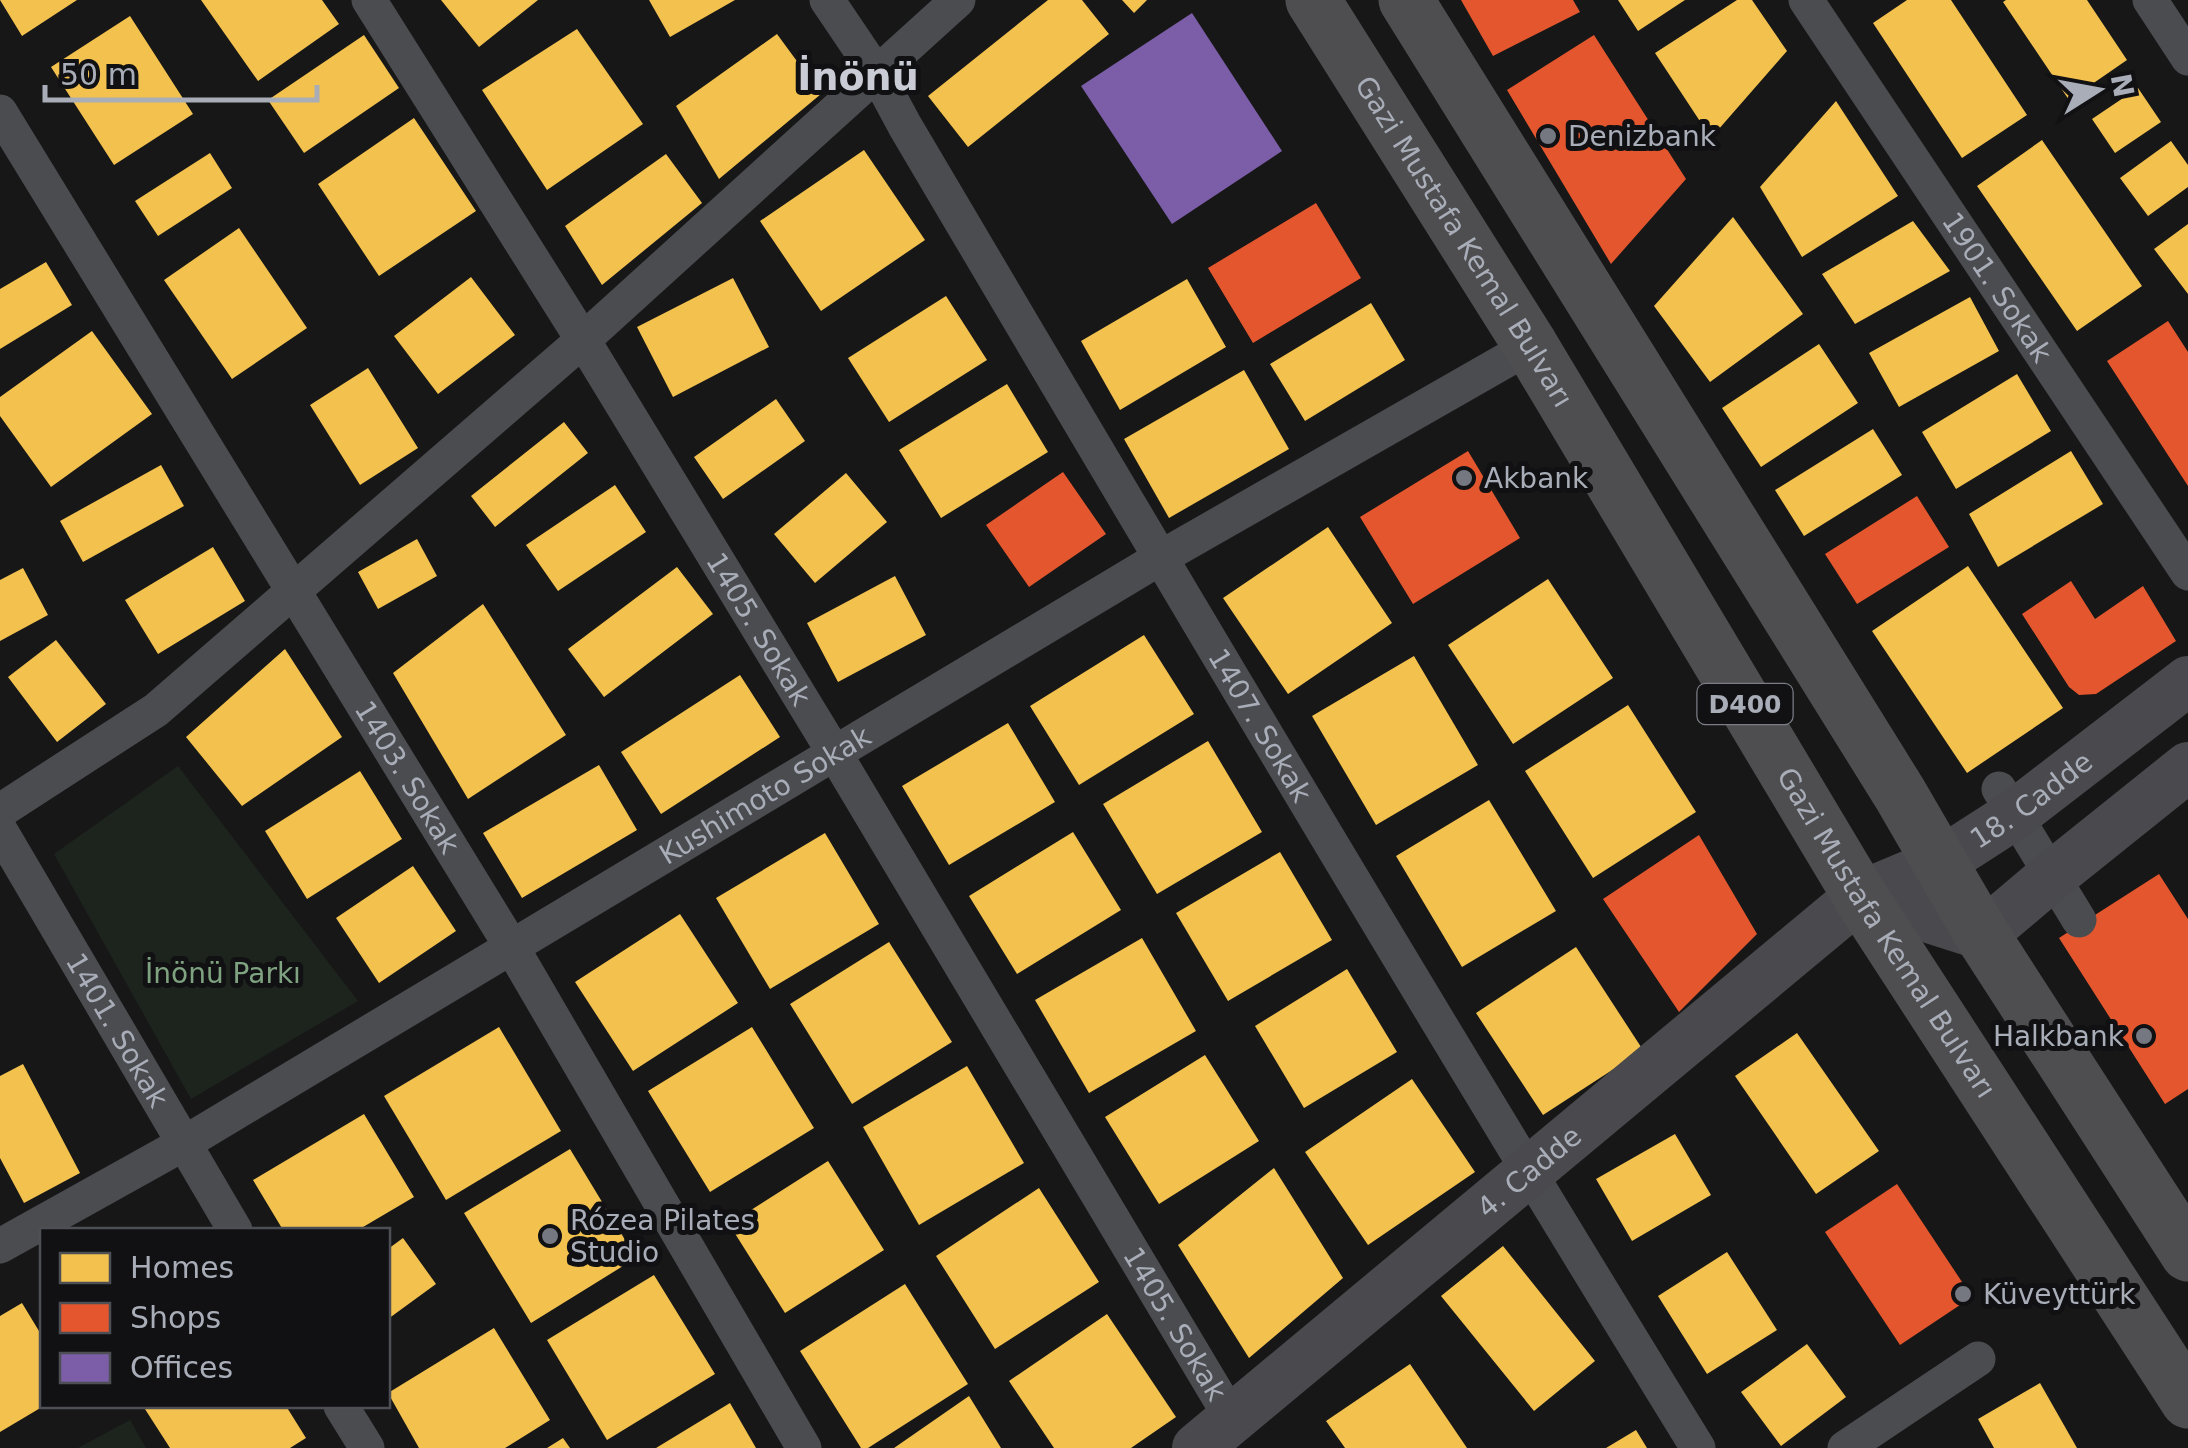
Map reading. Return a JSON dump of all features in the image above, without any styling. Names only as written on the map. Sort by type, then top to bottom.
[{"type":"highway","name":"Gazi Mustafa Kemal Bulvarı","points":[[1313,0],[1532,346],[1860,896],[2188,1401]]},
{"type":"highway","name":"D400","points":[[1406,0],[1941,862],[1982,935],[2188,1254]]},
{"type":"street","name":"1405. Sokak","points":[[369,0],[583,340],[835,754],[1215,1434]]},
{"type":"street","name":"1407. Sokak","points":[[828,0],[876,74],[1528,1172],[1698,1448]]},
{"type":"street","points":[[0,812],[156,710],[583,340],[958,0]]},
{"type":"street","name":"1901. Sokak","points":[[1806,0],[2188,573]]},
{"type":"street","points":[[2150,0],[2188,58]]},
{"type":"street","name":"1403. Sokak","points":[[0,112],[511,946],[804,1448]]},
{"type":"street","name":"Kushimoto Sokak","points":[[0,1246],[183,1144],[1160,558],[1532,346]]},
{"type":"street","name":"18. Cadde","points":[[1860,896],[1941,862],[2006,802],[2188,681]]},
{"type":"street","points":[[1860,896],[1982,935],[2188,767]]},
{"type":"street","points":[[2006,802],[2079,920]]},
{"type":"street","name":"1401. Sokak","points":[[0,830],[234,1228]]},
{"type":"street","name":"4. Cadde","points":[[1215,1434],[1860,896]]},
{"type":"street","points":[[1845,1448],[1978,1359]]},
{"type":"street","points":[[342,1408],[367,1448]]},
{"type":"green space","name":"İnönü Parkı","points":[[178,766],[358,1001],[191,1099],[54,854]]},
{"type":"green space","points":[[130,1420],[146,1448],[78,1448]]},
{"type":"building: Homes","points":[[0,0],[77,0],[22,36]]},
{"type":"building: Homes","points":[[201,0],[322,0],[339,24],[258,81]]},
{"type":"building: Homes","points":[[441,0],[538,0],[479,47]]},
{"type":"building: Homes","points":[[649,0],[735,0],[670,37]]},
{"type":"building: Homes","points":[[1048,0],[1082,0],[1109,34],[968,147],[928,96]]},
{"type":"building: Homes","points":[[1122,0],[1147,0],[1134,13]]},
{"type":"building: Homes","points":[[1618,0],[1685,0],[1638,31]]},
{"type":"building: Homes","points":[[1737,0],[1752,0],[1787,51],[1711,138],[1655,53]]},
{"type":"building: Homes","points":[[1907,0],[1951,0],[2027,115],[1962,158],[1873,23]]},
{"type":"building: Homes","points":[[2087,0],[2127,60],[2069,100],[2003,2]]},
{"type":"building: Homes","points":[[130,16],[193,114],[114,165],[51,67]]},
{"type":"building: Homes","points":[[577,29],[643,124],[547,190],[482,90]]},
{"type":"building: Homes","points":[[777,34],[821,94],[719,179],[676,106]]},
{"type":"building: Homes","points":[[364,35],[399,88],[304,153],[268,100]]},
{"type":"building: Homes","points":[[2138,88],[2161,122],[2115,153],[2092,119]]},
{"type":"building: Homes","points":[[1836,101],[1898,196],[1802,257],[1760,187]]},
{"type":"building: Homes","points":[[414,118],[476,211],[379,276],[318,184]]},
{"type":"building: Homes","points":[[2042,140],[2142,286],[2077,331],[1977,186]]},
{"type":"building: Homes","points":[[2171,141],[2188,165],[2188,187],[2148,216],[2120,178]]},
{"type":"building: Homes","points":[[864,150],[925,240],[821,311],[760,221]]},
{"type":"building: Homes","points":[[210,153],[232,188],[158,236],[135,201]]},
{"type":"building: Homes","points":[[666,154],[702,203],[602,285],[565,226]]},
{"type":"building: Homes","points":[[1733,217],[1803,314],[1710,382],[1654,306]]},
{"type":"building: Homes","points":[[1913,221],[1950,271],[1855,324],[1822,274]]},
{"type":"building: Homes","points":[[2188,224],[2188,294],[2154,249]]},
{"type":"building: Homes","points":[[239,228],[307,328],[232,379],[164,280]]},
{"type":"building: Homes","points":[[46,262],[72,305],[0,349],[0,289]]},
{"type":"building: Homes","points":[[471,277],[515,335],[438,394],[394,336]]},
{"type":"building: Homes","points":[[733,278],[769,347],[673,397],[637,327]]},
{"type":"building: Homes","points":[[1187,279],[1226,347],[1120,410],[1081,341]]},
{"type":"building: Homes","points":[[946,296],[987,360],[889,422],[848,358]]},
{"type":"building: Homes","points":[[1970,297],[1999,351],[1899,407],[1869,353]]},
{"type":"building: Homes","points":[[1371,303],[1405,360],[1305,421],[1270,364]]},
{"type":"building: Homes","points":[[92,331],[152,414],[51,487],[0,416],[0,397]]},
{"type":"building: Homes","points":[[1819,344],[1858,403],[1761,467],[1722,408]]},
{"type":"building: Homes","points":[[368,368],[418,448],[360,485],[310,405]]},
{"type":"building: Homes","points":[[1244,370],[1289,449],[1169,518],[1124,439]]},
{"type":"building: Homes","points":[[2017,374],[2051,431],[1956,489],[1922,432]]},
{"type":"building: Homes","points":[[1007,384],[1048,452],[941,518],[899,450]]},
{"type":"building: Homes","points":[[776,399],[805,441],[723,499],[694,457]]},
{"type":"building: Homes","points":[[564,422],[588,453],[495,527],[471,496]]},
{"type":"building: Homes","points":[[1873,429],[1902,475],[1804,536],[1775,490]]},
{"type":"building: Homes","points":[[2071,451],[2103,504],[1998,567],[1969,514]]},
{"type":"building: Homes","points":[[161,465],[184,506],[83,562],[60,521]]},
{"type":"building: Homes","points":[[846,473],[887,522],[815,583],[774,534]]},
{"type":"building: Homes","points":[[615,485],[646,532],[558,591],[526,545]]},
{"type":"building: Homes","points":[[1328,527],[1392,623],[1288,694],[1223,598]]},
{"type":"building: Homes","points":[[417,539],[437,576],[378,609],[358,572]]},
{"type":"building: Homes","points":[[213,547],[245,601],[158,654],[125,600]]},
{"type":"building: Homes","points":[[1968,566],[2063,708],[1967,773],[1872,631]]},
{"type":"building: Homes","points":[[677,567],[713,614],[604,697],[568,649]]},
{"type":"building: Homes","points":[[23,568],[48,615],[0,641],[0,580]]},
{"type":"building: Homes","points":[[895,576],[926,635],[838,682],[807,623]]},
{"type":"building: Homes","points":[[1548,579],[1613,678],[1513,744],[1448,645]]},
{"type":"building: Homes","points":[[483,604],[566,735],[468,799],[393,673]]},
{"type":"building: Homes","points":[[1144,635],[1194,714],[1079,785],[1030,706]]},
{"type":"building: Homes","points":[[56,640],[106,704],[57,742],[8,677]]},
{"type":"building: Homes","points":[[285,649],[342,737],[242,806],[186,737]]},
{"type":"building: Homes","points":[[1414,656],[1478,765],[1376,825],[1312,716]]},
{"type":"building: Homes","points":[[740,675],[780,737],[661,814],[621,752]]},
{"type":"building: Homes","points":[[1628,705],[1696,812],[1593,878],[1525,771]]},
{"type":"building: Homes","points":[[1008,723],[1055,802],[949,865],[902,786]]},
{"type":"building: Homes","points":[[1208,741],[1262,832],[1157,894],[1103,804]]},
{"type":"building: Homes","points":[[599,765],[637,830],[522,898],[483,833]]},
{"type":"building: Homes","points":[[360,771],[402,839],[307,899],[265,831]]},
{"type":"building: Homes","points":[[1489,800],[1556,911],[1462,967],[1396,856]]},
{"type":"building: Homes","points":[[1073,832],[1121,910],[1017,974],[969,896]]},
{"type":"building: Homes","points":[[825,833],[879,924],[770,989],[716,898]]},
{"type":"building: Homes","points":[[1280,852],[1332,940],[1228,1001],[1176,913]]},
{"type":"building: Homes","points":[[413,866],[456,931],[379,983],[336,918]]},
{"type":"building: Homes","points":[[680,914],[738,1003],[633,1071],[575,982]]},
{"type":"building: Homes","points":[[1142,938],[1196,1031],[1089,1093],[1035,1000]]},
{"type":"building: Homes","points":[[889,942],[952,1042],[852,1104],[790,1004]]},
{"type":"building: Homes","points":[[1576,947],[1643,1050],[1543,1115],[1476,1013]]},
{"type":"building: Homes","points":[[1347,969],[1397,1052],[1304,1108],[1255,1026]]},
{"type":"building: Homes","points":[[499,1027],[561,1131],[446,1200],[384,1096]]},
{"type":"building: Homes","points":[[752,1027],[814,1128],[710,1192],[648,1091]]},
{"type":"building: Homes","points":[[1797,1033],[1879,1151],[1816,1194],[1735,1076]]},
{"type":"building: Homes","points":[[1205,1055],[1259,1141],[1159,1204],[1105,1117]]},
{"type":"building: Homes","points":[[23,1064],[80,1173],[24,1203],[0,1158],[0,1076]]},
{"type":"building: Homes","points":[[967,1066],[1024,1163],[919,1225],[863,1127]]},
{"type":"building: Homes","points":[[1412,1079],[1475,1172],[1368,1245],[1305,1152]]},
{"type":"building: Homes","points":[[364,1114],[414,1197],[361,1228],[282,1228],[253,1180]]},
{"type":"building: Homes","points":[[1675,1134],[1711,1195],[1632,1241],[1596,1179]]},
{"type":"building: Homes","name":"Rózea Pilates Studio","points":[[570,1149],[636,1258],[531,1323],[464,1213]]},
{"type":"building: Homes","points":[[828,1161],[884,1250],[785,1313],[729,1224]]},
{"type":"building: Homes","points":[[1274,1168],[1343,1278],[1249,1358],[1178,1245]]},
{"type":"building: Homes","points":[[1039,1188],[1099,1282],[995,1349],[936,1256]]},
{"type":"building: Homes","points":[[403,1238],[436,1284],[390,1318],[390,1248]]},
{"type":"building: Homes","points":[[1503,1246],[1595,1361],[1534,1411],[1441,1296]]},
{"type":"building: Homes","points":[[1727,1252],[1777,1330],[1707,1374],[1658,1296]]},
{"type":"building: Homes","points":[[654,1275],[715,1374],[607,1440],[547,1340]]},
{"type":"building: Homes","points":[[905,1284],[968,1384],[868,1448],[861,1448],[800,1351]]},
{"type":"building: Homes","points":[[22,1303],[40,1333],[40,1408],[0,1432],[0,1316]]},
{"type":"building: Homes","points":[[1107,1314],[1176,1417],[1131,1448],[1054,1448],[1009,1381]]},
{"type":"building: Homes","points":[[494,1328],[550,1420],[505,1448],[419,1448],[390,1392]]},
{"type":"building: Homes","points":[[1807,1344],[1846,1397],[1781,1446],[1741,1392]]},
{"type":"building: Homes","points":[[1410,1364],[1467,1448],[1345,1448],[1326,1421]]},
{"type":"building: Homes","points":[[2040,1383],[2077,1448],[1994,1448],[1978,1419]]},
{"type":"building: Homes","points":[[969,1396],[1001,1448],[894,1448]]},
{"type":"building: Homes","points":[[730,1403],[756,1448],[656,1448]]},
{"type":"building: Homes","points":[[144,1408],[287,1408],[306,1438],[290,1448],[170,1448]]},
{"type":"building: Homes","points":[[1636,1430],[1647,1448],[1606,1448]]},
{"type":"building: Homes","points":[[563,1438],[570,1448],[547,1448]]},
{"type":"building: Shops","points":[[1461,0],[1573,0],[1580,12],[1493,56]]},
{"type":"building: Shops","points":[[1594,35],[1686,179],[1611,264],[1507,90]]},
{"type":"building: Shops","points":[[1316,203],[1361,278],[1253,343],[1208,268]]},
{"type":"building: Shops","points":[[2168,321],[2188,352],[2188,486],[2107,361]]},
{"type":"building: Shops","points":[[1468,451],[1520,538],[1413,604],[1360,517]]},
{"type":"building: Shops","points":[[1063,472],[1106,534],[1029,587],[986,525]]},
{"type":"building: Shops","points":[[1917,496],[1949,547],[1857,604],[1825,554]]},
{"type":"building: Shops","points":[[2071,581],[2095,619],[2143,586],[2176,641],[2096,694],[2079,695],[2069,687],[2022,614]]},
{"type":"building: Shops","points":[[1699,835],[1757,934],[1679,1012],[1603,899]]},
{"type":"building: Shops","points":[[2159,874],[2188,919],[2188,1089],[2165,1104],[2059,938]]},
{"type":"building: Shops","points":[[1897,1184],[1972,1297],[1900,1345],[1825,1232]]},
{"type":"building: Offices","points":[[1192,13],[1282,151],[1172,224],[1081,86]]},
{"type":"place","name":"Denizbank","points":[[1548,136]]},
{"type":"place","name":"Akbank","points":[[1464,478]]},
{"type":"place","name":"Halkbank","points":[[2144,1036]]},
{"type":"place","name":"Rózea Pilates Studio","points":[[550,1236]]},
{"type":"place","name":"Küveyttürk","points":[[1963,1294]]},
{"type":"district","name":"İnönü","points":[[858,77]]}]
